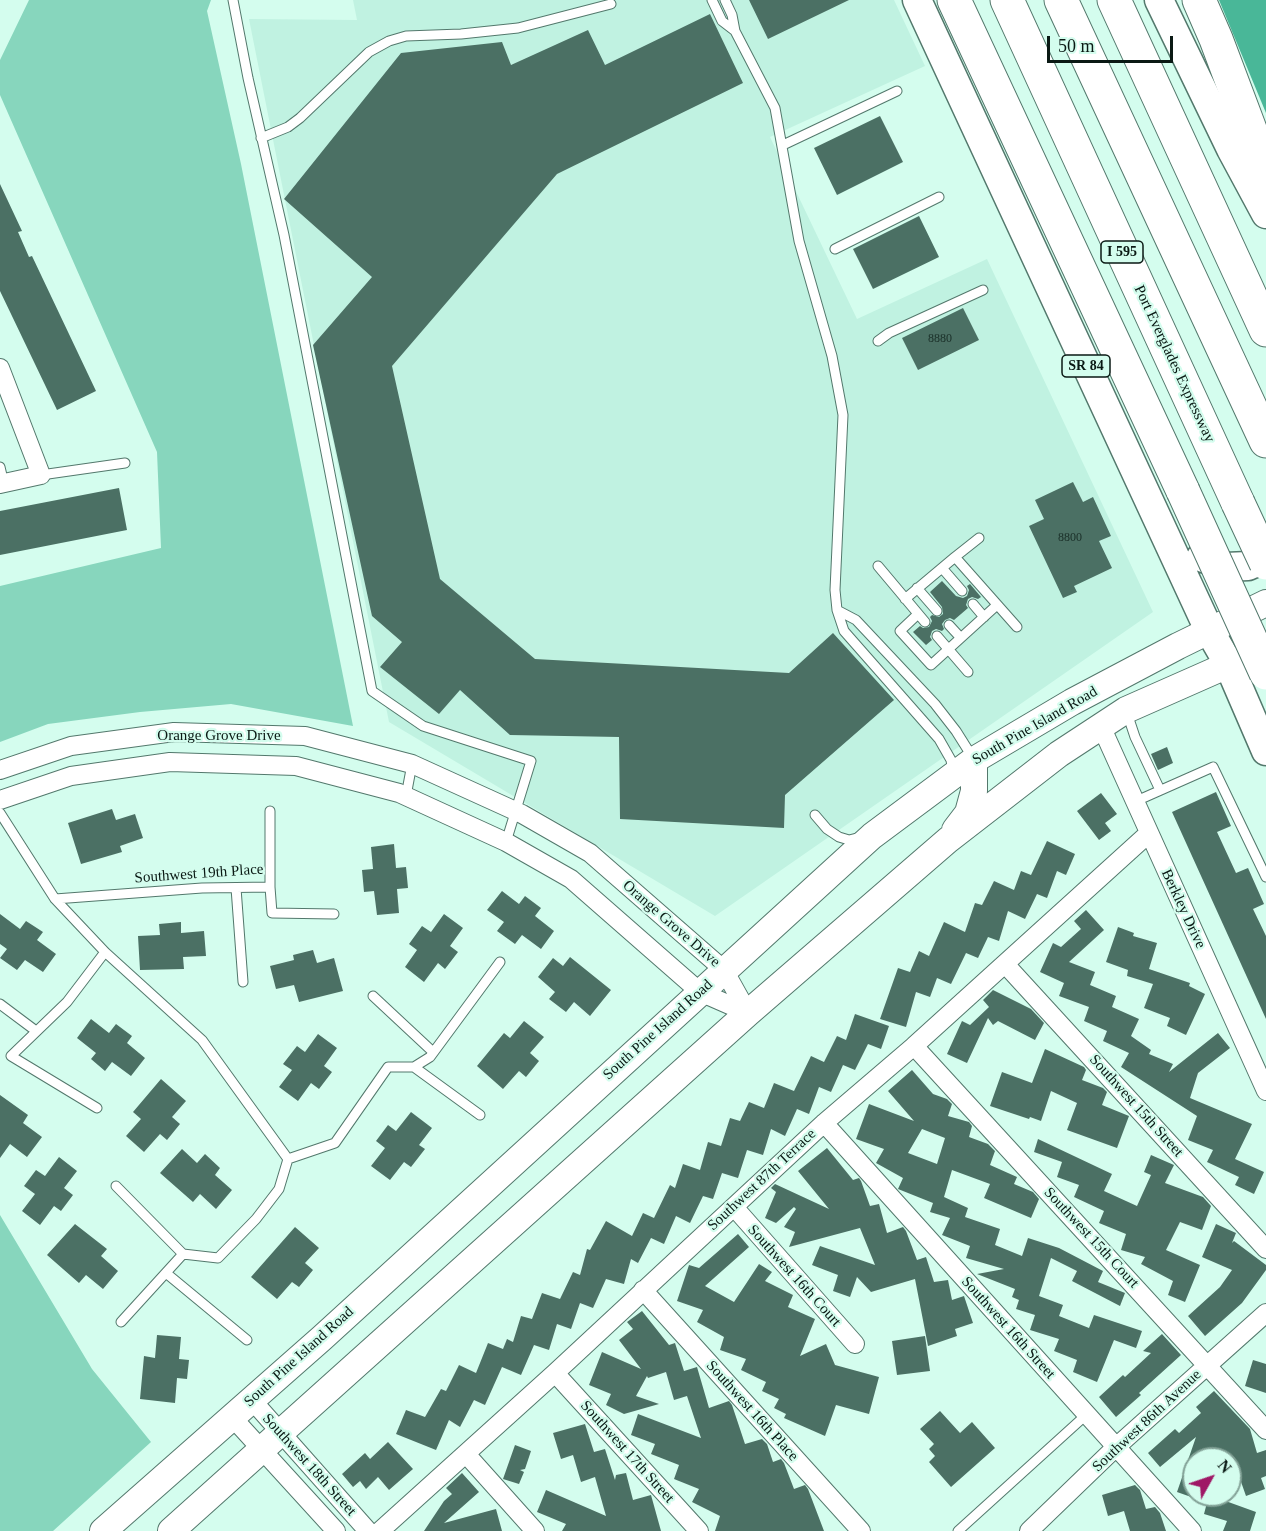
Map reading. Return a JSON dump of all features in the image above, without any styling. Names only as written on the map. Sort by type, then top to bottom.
[{"type":"highway","points":[[954,0],[1266,673]]},
{"type":"highway","name":"Port Everglades Expressway","points":[[1007,0],[1266,563]]},
{"type":"highway","points":[[1061,0],[1266,441]]},
{"type":"highway","points":[[1114,0],[1266,330]]},
{"type":"highway","points":[[1199,0],[1266,172]]},
{"type":"main road","name":"SR 84","points":[[917,0],[1209,630],[1228,663],[1266,751]]},
{"type":"main road","points":[[1160,0],[1231,149],[1266,214]]},
{"type":"main road","points":[[1167,539],[1226,567],[1248,566],[1266,558]]},
{"type":"main road","name":"South Pine Island Road","points":[[103,1531],[322,1338],[872,836],[974,760],[1072,702],[1209,630],[1266,603]]},
{"type":"main road","points":[[171,1531],[748,1013],[948,840],[1059,754],[1126,710],[1228,663],[1266,650]]},
{"type":"main road","points":[[948,840],[968,813],[974,791],[974,760]]},
{"type":"street","points":[[0,368],[41,475],[1,478]]},
{"type":"street","name":"Berkley Drive","points":[[1101,726],[1266,1091]]},
{"type":"street","name":"Orange Grove Drive","points":[[0,770],[71,746],[174,732],[305,736],[412,764],[516,811],[590,853],[724,970],[748,1013]]},
{"type":"street","name":"Orange Grove Drive","points":[[0,800],[71,776],[170,762],[296,766],[406,796],[507,842],[571,879],[700,992],[748,1013]]},
{"type":"street","name":"Southwest 87th Terrace","points":[[380,1531],[555,1373],[824,1123],[914,1046],[1148,834]]},
{"type":"street","name":"Southwest 15th Street","points":[[1005,964],[1266,1249]]},
{"type":"street","name":"Southwest 15th Court","points":[[914,1046],[1266,1430]]},
{"type":"street","name":"Southwest 16th Street","points":[[824,1123],[1192,1531]]},
{"type":"street","name":"Southwest 16th Court","points":[[734,1208],[855,1344]]},
{"type":"street","name":"Southwest 16th Place","points":[[643,1290],[861,1531]]},
{"type":"street","name":"Southwest 86th Avenue","points":[[1030,1531],[1115,1448],[1266,1313]]},
{"type":"street","name":"Southwest 17th Street","points":[[555,1373],[699,1531]]},
{"type":"street","name":"Southwest 18th Street","points":[[251,1400],[271,1441],[336,1531]]},
{"type":"street","name":"Southwest 18th Street","points":[[232,1417],[271,1441],[368,1531]]},
{"type":"street","points":[[466,1454],[535,1531]]},
{"type":"lane","points":[[234,0],[248,78],[284,235],[372,691],[423,726],[531,761],[507,842]]},
{"type":"lane","points":[[712,0],[722,21],[735,31]]},
{"type":"lane","points":[[725,0],[732,15],[735,31],[775,108],[799,241],[832,356],[843,415],[835,590],[837,610],[844,631],[939,739],[951,760],[954,775]]},
{"type":"lane","points":[[261,138],[288,127],[300,118],[369,52],[389,41],[406,36],[461,34],[518,28],[611,4]]},
{"type":"lane","points":[[783,145],[897,92]]},
{"type":"lane","points":[[836,249],[939,197]]},
{"type":"lane","points":[[878,341],[889,333],[983,290]]},
{"type":"lane","points":[[41,475],[125,463]]},
{"type":"lane","points":[[905,599],[979,538]]},
{"type":"lane","points":[[955,557],[1017,627]]},
{"type":"lane","points":[[878,566],[922,618],[900,631],[931,666],[997,605]]},
{"type":"lane","points":[[942,568],[962,591]]},
{"type":"lane","points":[[917,588],[937,611]]},
{"type":"lane","points":[[973,604],[984,616]]},
{"type":"lane","points":[[837,610],[856,620],[934,704],[956,731],[974,760]]},
{"type":"lane","points":[[949,625],[960,637]]},
{"type":"lane","points":[[937,636],[968,672]]},
{"type":"lane","points":[[1126,710],[1135,737],[1160,790]]},
{"type":"lane","points":[[406,796],[412,764]]},
{"type":"lane","points":[[1134,802],[1213,767],[1266,877]]},
{"type":"lane","name":"Southwest 19th Place","points":[[55,898],[202,888],[270,887],[270,811]]},
{"type":"lane","points":[[0,813],[55,898],[105,951],[202,1040],[288,1159]]},
{"type":"lane","points":[[815,814],[826,829],[839,837],[849,840],[872,836]]},
{"type":"lane","points":[[270,887],[272,913],[334,914]]},
{"type":"lane","points":[[236,888],[243,982]]},
{"type":"lane","points":[[11,1056],[67,1002],[105,951]]},
{"type":"lane","points":[[288,1159],[336,1143],[388,1067],[414,1067],[430,1057],[500,962]]},
{"type":"lane","points":[[373,996],[433,1052]]},
{"type":"lane","points":[[0,1004],[36,1031]]},
{"type":"lane","points":[[0,1051],[97,1108]]},
{"type":"lane","points":[[414,1067],[480,1115]]},
{"type":"lane","points":[[116,1186],[183,1254],[218,1258],[256,1219],[279,1189],[288,1159]]},
{"type":"lane","points":[[122,1323],[183,1254]]},
{"type":"lane","points":[[166,1273],[247,1340]]},
{"type":"lane","points":[[958,1531],[1086,1415]]},
{"type":"shaded area","points":[[29,0],[211,0],[207,11],[241,164],[353,726],[231,704],[140,712],[48,724],[0,742],[0,586],[161,548],[157,452],[0,95],[0,60]]},
{"type":"shaded area","points":[[353,0],[894,0],[925,66],[770,137],[857,319],[987,259],[1153,612],[715,916],[389,722],[249,19],[357,20]]},
{"type":"shaded area","points":[[1219,0],[1266,0],[1266,113]]},
{"type":"shaded area","points":[[0,1215],[92,1369],[151,1442],[53,1531],[0,1531]]},
{"type":"building","points":[[749,0],[849,0],[768,39]]},
{"type":"building","points":[[710,14],[743,83],[557,174],[392,366],[440,579],[535,659],[789,673],[833,633],[894,700],[785,795],[784,828],[620,819],[619,737],[510,735],[460,690],[439,714],[380,667],[402,642],[372,616],[313,345],[372,277],[284,199],[401,53],[502,42],[511,65],[588,30],[605,65]]},
{"type":"building","points":[[880,116],[903,162],[837,195],[814,148]]},
{"type":"building","points":[[0,184],[22,231],[18,232],[29,257],[32,256],[96,391],[57,410],[0,291]]},
{"type":"building","points":[[919,216],[939,257],[873,289],[853,249]]},
{"type":"building","points":[[963,308],[979,340],[918,370],[902,338]]},
{"type":"building","points":[[1073,482],[1083,502],[1093,497],[1111,536],[1099,541],[1112,568],[1074,586],[1077,592],[1063,598],[1029,526],[1044,519],[1035,500]]},
{"type":"building","points":[[119,488],[127,530],[0,555],[0,511]]},
{"type":"building","points":[[942,581],[956,596],[963,598],[967,596],[969,590],[967,586],[970,584],[981,597],[968,599],[966,605],[968,608],[954,620],[950,618],[945,620],[942,624],[944,629],[942,631],[936,629],[932,631],[930,637],[932,640],[926,645],[913,632],[920,626],[929,627],[932,615],[939,617],[943,614],[942,607],[930,592]]},
{"type":"building","points":[[1167,747],[1173,763],[1158,770],[1151,754]]},
{"type":"building","points":[[1216,792],[1231,826],[1217,832],[1236,873],[1248,868],[1264,904],[1253,909],[1266,936],[1266,1019],[1172,812]]},
{"type":"building","points":[[1101,793],[1117,814],[1105,823],[1111,831],[1099,840],[1077,811]]},
{"type":"building","points":[[112,809],[116,820],[135,814],[143,838],[120,846],[122,852],[81,864],[68,823]]},
{"type":"building","points":[[1047,841],[1075,854],[1066,875],[1057,871],[1047,898],[1037,894],[1025,919],[1008,911],[999,941],[988,937],[978,958],[966,953],[951,984],[937,978],[930,997],[916,992],[906,1027],[880,1019],[898,968],[910,972],[919,951],[929,956],[944,922],[965,932],[975,903],[982,905],[994,881],[1014,890],[1021,871],[1031,875]]},
{"type":"building","points":[[394,844],[396,868],[406,867],[408,888],[397,889],[399,913],[377,915],[374,891],[364,892],[362,870],[373,869],[371,847]]},
{"type":"building","points":[[502,891],[519,904],[525,896],[541,908],[535,916],[554,931],[541,949],[522,935],[515,944],[497,931],[504,922],[487,910]]},
{"type":"building","points":[[1086,910],[1104,930],[1069,962],[1095,972],[1090,985],[1116,996],[1112,1007],[1139,1019],[1131,1036],[1151,1050],[1149,1054],[1173,1064],[1169,1072],[1218,1033],[1230,1048],[1198,1073],[1190,1098],[1252,1124],[1235,1159],[1264,1172],[1254,1194],[1235,1185],[1239,1177],[1207,1162],[1213,1150],[1188,1140],[1197,1116],[1121,1067],[1129,1053],[1103,1041],[1107,1031],[1084,1021],[1089,1007],[1059,996],[1064,983],[1040,972],[1053,943],[1061,947],[1081,929],[1074,921]]},
{"type":"building","points":[[0,914],[20,929],[26,921],[43,932],[37,940],[56,954],[43,972],[25,960],[17,970],[0,958],[7,949],[0,944]]},
{"type":"building","points":[[444,914],[463,928],[450,946],[458,952],[445,969],[438,963],[424,982],[405,967],[417,950],[409,944],[422,926],[431,932]]},
{"type":"building","points":[[181,922],[181,933],[204,931],[206,956],[183,957],[184,969],[140,970],[138,936],[160,935],[159,924]]},
{"type":"building","points":[[1118,927],[1134,933],[1133,936],[1157,943],[1149,969],[1190,983],[1189,986],[1205,994],[1186,1035],[1167,1026],[1170,1018],[1144,1008],[1153,984],[1127,976],[1128,970],[1106,962]]},
{"type":"building","points":[[313,950],[317,963],[334,958],[343,991],[299,1002],[294,985],[276,989],[270,966],[294,960],[293,955]]},
{"type":"building","points":[[570,957],[611,990],[590,1016],[574,1002],[566,1012],[549,999],[555,992],[538,977],[553,958],[563,966]]},
{"type":"building","points":[[993,990],[1031,1009],[1044,1023],[1035,1040],[998,1021],[993,1025],[988,1018],[967,1063],[947,1054],[962,1021],[970,1025],[989,1007],[983,1000]]},
{"type":"building","points":[[855,1014],[889,1026],[881,1049],[868,1044],[855,1070],[843,1065],[831,1092],[819,1087],[809,1114],[797,1109],[785,1136],[771,1129],[763,1155],[747,1150],[738,1178],[722,1173],[713,1199],[703,1196],[690,1223],[676,1216],[664,1244],[651,1238],[638,1263],[631,1259],[624,1284],[606,1279],[593,1308],[580,1303],[571,1329],[557,1324],[549,1350],[534,1345],[521,1375],[502,1367],[485,1405],[474,1400],[460,1427],[449,1420],[436,1450],[396,1434],[406,1410],[425,1417],[441,1389],[446,1391],[459,1365],[476,1373],[488,1343],[503,1349],[507,1339],[513,1342],[521,1316],[532,1319],[542,1293],[560,1299],[573,1272],[580,1275],[587,1249],[590,1250],[606,1221],[632,1236],[643,1213],[654,1218],[670,1185],[675,1188],[683,1164],[700,1170],[708,1142],[721,1146],[730,1118],[740,1121],[749,1102],[764,1108],[774,1083],[794,1091],[811,1056],[824,1062],[837,1036],[846,1040]]},
{"type":"building","points":[[91,1019],[109,1033],[116,1024],[132,1036],[127,1043],[145,1058],[131,1076],[112,1062],[105,1071],[91,1059],[96,1053],[77,1038]]},
{"type":"building","points":[[524,1021],[544,1037],[530,1053],[539,1061],[526,1077],[519,1071],[503,1089],[477,1066],[504,1033],[510,1038]]},
{"type":"building","points":[[318,1034],[337,1048],[324,1066],[332,1072],[319,1089],[311,1083],[298,1101],[279,1087],[292,1070],[283,1064],[297,1046],[305,1052]]},
{"type":"building","points":[[1045,1049],[1084,1067],[1086,1070],[1082,1080],[1103,1088],[1107,1092],[1102,1105],[1129,1116],[1117,1148],[1067,1130],[1077,1103],[1051,1091],[1041,1121],[990,1106],[1002,1072],[1032,1083]]},
{"type":"building","points":[[912,1070],[933,1094],[947,1099],[952,1104],[948,1116],[969,1122],[972,1126],[969,1137],[988,1144],[995,1151],[990,1165],[1017,1177],[1014,1184],[1033,1192],[1039,1199],[1031,1218],[984,1198],[990,1184],[952,1170],[944,1197],[968,1208],[965,1217],[1000,1229],[995,1245],[1022,1256],[1028,1238],[1059,1248],[1103,1271],[1098,1282],[1125,1293],[1120,1306],[1072,1281],[1077,1271],[1051,1258],[1039,1296],[1063,1305],[1059,1316],[1089,1328],[1094,1315],[1142,1331],[1136,1348],[1114,1340],[1097,1382],[1073,1372],[1077,1360],[1054,1351],[1059,1339],[1030,1330],[1035,1315],[1016,1309],[1019,1300],[1012,1297],[1015,1289],[977,1274],[1004,1269],[966,1258],[970,1246],[942,1235],[950,1218],[930,1212],[933,1203],[898,1189],[903,1178],[876,1163],[884,1149],[856,1139],[869,1104],[914,1121],[888,1091]],"holes":[[[922,1129],[945,1138],[937,1164],[908,1153]]]},
{"type":"building","points":[[161,1079],[186,1101],[172,1117],[180,1124],[167,1140],[160,1134],[144,1152],[126,1136],[141,1119],[133,1112]]},
{"type":"building","points":[[0,1095],[28,1115],[23,1123],[42,1137],[27,1157],[10,1144],[0,1158]]},
{"type":"building","points":[[411,1112],[432,1128],[419,1145],[425,1149],[411,1167],[404,1162],[390,1180],[371,1166],[385,1148],[376,1141],[388,1125],[396,1131]]},
{"type":"building","points":[[1038,1139],[1112,1174],[1104,1191],[1137,1206],[1151,1175],[1144,1172],[1151,1155],[1174,1165],[1165,1183],[1203,1197],[1211,1206],[1202,1230],[1180,1222],[1166,1250],[1200,1265],[1185,1302],[1168,1295],[1173,1281],[1141,1264],[1145,1257],[1121,1250],[1126,1234],[1099,1223],[1104,1211],[1074,1197],[1079,1185],[1057,1177],[1062,1162],[1034,1152]]},
{"type":"building","points":[[827,1148],[853,1180],[859,1178],[870,1206],[879,1204],[887,1233],[903,1227],[917,1260],[926,1257],[934,1282],[948,1280],[952,1300],[964,1296],[973,1323],[955,1329],[957,1336],[928,1346],[915,1279],[871,1292],[857,1277],[850,1297],[833,1291],[838,1275],[812,1265],[820,1246],[875,1265],[860,1228],[789,1247],[795,1232],[784,1227],[796,1209],[794,1207],[776,1223],[765,1218],[776,1192],[771,1188],[775,1184],[829,1209],[798,1171]]},
{"type":"building","points":[[182,1149],[197,1163],[205,1154],[220,1168],[215,1175],[232,1190],[216,1209],[200,1194],[193,1202],[160,1173]]},
{"type":"building","points":[[59,1157],[77,1171],[64,1188],[73,1195],[61,1211],[54,1206],[40,1225],[22,1211],[35,1194],[24,1186],[36,1170],[45,1176]]},
{"type":"building","points":[[75,1224],[107,1249],[101,1256],[118,1271],[103,1289],[86,1275],[79,1283],[47,1255]]},
{"type":"building","points":[[1216,1224],[1236,1233],[1232,1243],[1234,1241],[1266,1265],[1266,1270],[1242,1303],[1205,1336],[1188,1316],[1220,1287],[1232,1270],[1202,1257]]},
{"type":"building","points":[[295,1227],[319,1248],[305,1263],[313,1270],[299,1287],[292,1282],[277,1299],[251,1277]]},
{"type":"building","points":[[738,1234],[749,1247],[705,1286],[734,1302],[759,1264],[772,1272],[765,1281],[793,1295],[788,1307],[815,1319],[800,1356],[826,1344],[835,1365],[879,1377],[869,1414],[836,1405],[825,1436],[784,1418],[786,1414],[774,1408],[779,1399],[762,1391],[766,1382],[741,1370],[746,1359],[720,1350],[724,1337],[697,1322],[703,1310],[677,1301],[689,1265],[699,1268]]},
{"type":"building","points":[[642,1311],[669,1345],[675,1343],[684,1371],[697,1367],[709,1408],[729,1401],[745,1444],[762,1439],[767,1444],[773,1462],[781,1459],[784,1463],[794,1489],[805,1485],[824,1531],[715,1531],[720,1516],[692,1502],[699,1489],[674,1479],[679,1465],[651,1454],[655,1444],[631,1435],[638,1414],[701,1438],[687,1396],[674,1400],[666,1372],[648,1378],[647,1376],[636,1396],[659,1404],[624,1414],[606,1405],[611,1394],[589,1385],[602,1352],[641,1369],[619,1340],[633,1329],[627,1322]]},
{"type":"building","points":[[1162,1334],[1181,1355],[1116,1417],[1099,1397],[1151,1353],[1143,1351]]},
{"type":"building","points":[[157,1335],[181,1337],[179,1359],[189,1360],[187,1379],[177,1378],[175,1403],[140,1399],[144,1356],[155,1358]]},
{"type":"building","points":[[925,1336],[930,1371],[897,1375],[892,1341]]},
{"type":"building","points":[[1253,1360],[1266,1364],[1266,1393],[1245,1386]]},
{"type":"building","points":[[1214,1391],[1250,1429],[1257,1453],[1266,1450],[1266,1476],[1261,1478],[1265,1489],[1246,1496],[1242,1485],[1242,1447],[1193,1447],[1196,1437],[1160,1467],[1148,1453],[1175,1429],[1179,1433],[1201,1413],[1196,1407]]},
{"type":"building","points":[[940,1411],[960,1433],[972,1422],[995,1448],[951,1487],[929,1462],[935,1456],[929,1449],[934,1444],[920,1429]]},
{"type":"building","points":[[585,1424],[594,1452],[605,1449],[615,1480],[616,1475],[626,1473],[633,1500],[651,1495],[661,1531],[562,1531],[566,1524],[537,1512],[546,1490],[606,1516],[595,1477],[581,1482],[573,1455],[561,1459],[553,1433]]},
{"type":"building","points":[[388,1442],[413,1469],[389,1490],[378,1477],[366,1489],[360,1481],[353,1487],[342,1474],[365,1453],[370,1459]]},
{"type":"building","points":[[515,1445],[531,1451],[525,1469],[520,1470],[524,1472],[519,1484],[503,1479]]},
{"type":"building","points":[[462,1473],[479,1492],[444,1523],[496,1509],[502,1531],[424,1531],[444,1501],[452,1494],[446,1488]]},
{"type":"building","points":[[1182,1478],[1182,1494],[1177,1492]]},
{"type":"building","points":[[1135,1485],[1140,1490],[1146,1509],[1155,1507],[1160,1513],[1166,1531],[1130,1531],[1124,1511],[1108,1516],[1102,1495]]},
{"type":"building","points":[[1206,1507],[1242,1507],[1256,1512],[1250,1531],[1223,1531],[1227,1521],[1204,1514]]}]
